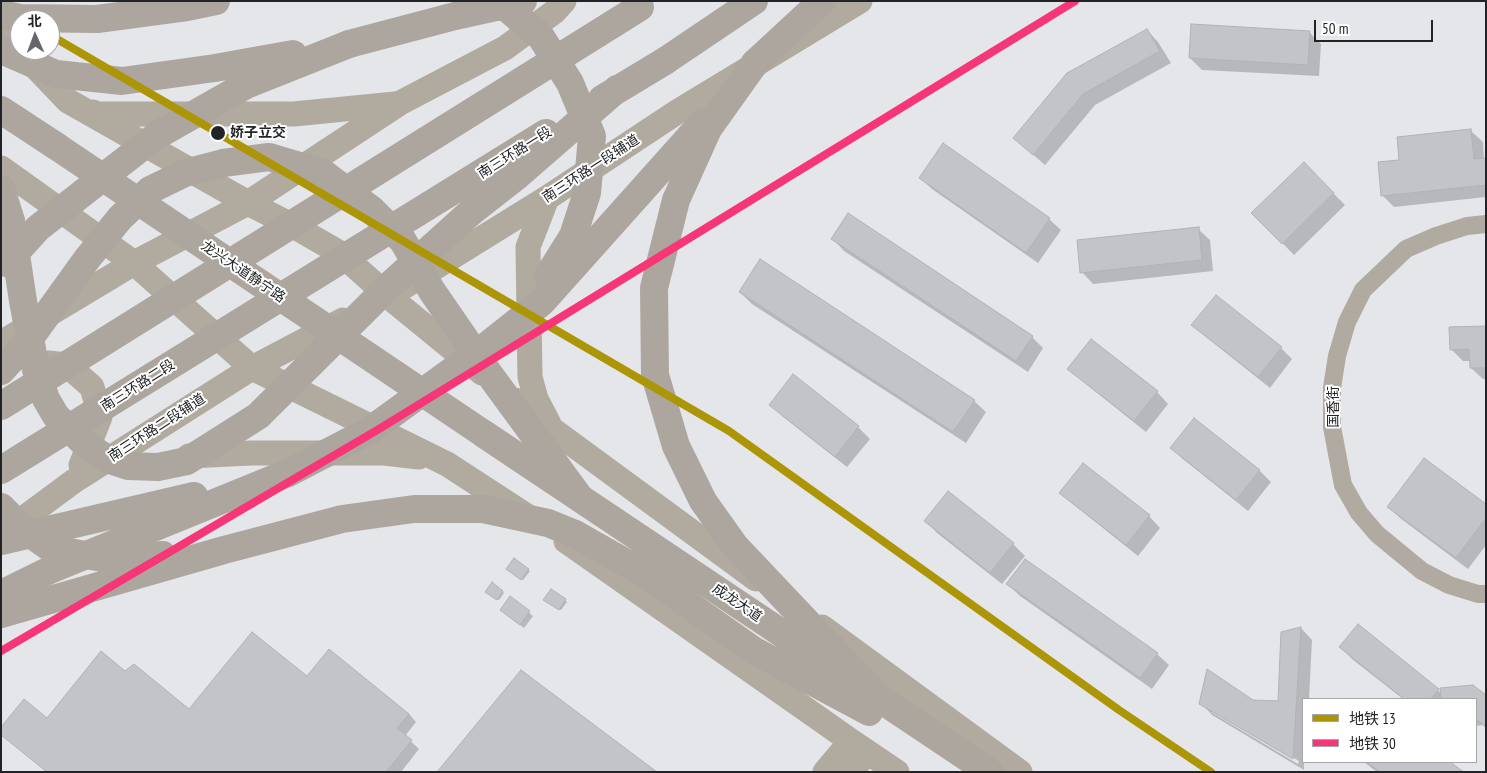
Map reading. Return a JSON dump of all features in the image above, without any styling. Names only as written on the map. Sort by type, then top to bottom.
[{"type":"highway","points":[[1,14],[20,18],[96,19],[188,7],[216,1]]},
{"type":"highway","points":[[489,1],[508,9],[541,37],[570,83],[592,136],[587,193],[573,236],[544,282],[489,344]]},
{"type":"highway","points":[[1,50],[56,74],[122,81],[215,68],[349,44],[455,16],[523,1]]},
{"type":"highway","name":"南三环路一段","points":[[274,302],[665,61],[754,1]]},
{"type":"highway","points":[[1,594],[52,569],[288,473],[369,431],[489,344],[542,302],[755,63],[822,1]]},
{"type":"highway","points":[[1,406],[645,4]]},
{"type":"highway","points":[[4,268],[38,228],[156,136],[246,85],[349,44]]},
{"type":"highway","points":[[755,63],[708,129],[676,200],[654,288],[655,375],[676,446],[703,501],[735,546],[873,704]]},
{"type":"highway","points":[[1,189],[11,221],[36,370],[46,399],[56,416],[84,443],[107,459],[128,466],[158,466],[187,461],[258,416],[390,285],[471,212],[517,176],[617,89]]},
{"type":"highway","name":"龙兴大道静宁路","points":[[1,110],[479,439]]},
{"type":"highway","name":"龙兴大道静宁路","points":[[1,127],[479,439]]},
{"type":"highway","points":[[1,371],[25,345],[86,259],[120,218],[150,190],[185,173],[223,163],[269,157],[323,173],[372,210],[403,241],[432,291],[486,371],[580,498]]},
{"type":"highway","name":"南三环路二段","points":[[1,470],[274,302]]},
{"type":"highway","name":"成龙大道","points":[[479,439],[873,704],[989,772]]},
{"type":"highway","name":"成龙大道","points":[[479,439],[580,498],[873,704],[958,772]]},
{"type":"highway","points":[[1,541],[288,473]]},
{"type":"highway","points":[[1,507],[22,528],[52,549],[108,560],[224,550]]},
{"type":"highway","points":[[1,614],[224,550],[342,519],[414,509],[483,509],[548,523],[575,534],[642,572],[753,650],[873,704]]},
{"type":"main road","points":[[1,343],[134,263],[248,203],[400,103],[505,48],[554,12],[564,1]]},
{"type":"main road","name":"南三环路一段辅道","points":[[320,332],[388,296],[547,198],[678,112],[860,1]]},
{"type":"main road","points":[[1,31],[68,101],[340,253],[388,296],[552,430],[1020,772]]},
{"type":"main road","points":[[68,101],[98,114],[294,114],[400,103]]},
{"type":"main road","points":[[1,168],[134,263],[252,368],[447,464],[564,539],[897,772]]},
{"type":"main road","points":[[547,198],[528,247],[529,367],[536,399],[552,430]]},
{"type":"main road","name":"南三环路二段辅道","points":[[1,536],[74,481],[252,368],[320,332]]},
{"type":"main road","points":[[1,362],[11,360],[67,365],[92,386],[100,417],[74,481]]},
{"type":"main road","points":[[107,461],[251,453],[384,453],[412,455],[447,464]]},
{"type":"main road","points":[[825,772],[859,747]]},
{"type":"main road","points":[[851,772],[859,747]]},
{"type":"street","name":"国香街","points":[[1486,224],[1467,226],[1436,236],[1406,249],[1362,290],[1347,322],[1337,356],[1332,388],[1332,427],[1344,485],[1359,513],[1377,534],[1422,571],[1448,585],[1478,594],[1486,594]]},
{"type":"building","points":[[1191,24],[1310,31],[1308,65],[1189,58]]},
{"type":"building","points":[[1147,29],[1160,51],[1083,94],[1033,155],[1013,138],[1067,73]]},
{"type":"building","points":[[1471,129],[1474,159],[1486,158],[1486,185],[1381,196],[1378,162],[1399,160],[1397,137]]},
{"type":"building","points":[[943,143],[1050,218],[1026,253],[919,178]]},
{"type":"building","points":[[1304,162],[1334,193],[1282,244],[1251,213]]},
{"type":"building","points":[[848,213],[1033,336],[1016,361],[831,239]]},
{"type":"building","points":[[1199,227],[1202,260],[1080,273],[1077,240]]},
{"type":"building","points":[[760,259],[975,400],[953,432],[739,292]]},
{"type":"building","points":[[1216,295],[1282,347],[1258,377],[1191,325]]},
{"type":"building","points":[[1486,326],[1486,368],[1470,368],[1469,349],[1450,350],[1449,327]]},
{"type":"building","points":[[1091,339],[1158,391],[1134,421],[1067,369]]},
{"type":"building","points":[[793,374],[859,426],[835,457],[769,405]]},
{"type":"building","points":[[1194,418],[1260,470],[1236,500],[1170,448]]},
{"type":"building","points":[[1424,458],[1486,504],[1486,518],[1456,558],[1387,507]]},
{"type":"building","points":[[1083,463],[1150,515],[1126,545],[1059,493]]},
{"type":"building","points":[[948,491],[1014,543],[990,573],[924,521]]},
{"type":"building","points":[[514,558],[529,569],[521,580],[506,569]]},
{"type":"building","points":[[1025,559],[1158,653],[1140,678],[1006,584]]},
{"type":"building","points":[[492,582],[503,591],[497,600],[485,592]]},
{"type":"building","points":[[551,589],[566,599],[559,610],[543,600]]},
{"type":"building","points":[[510,596],[530,611],[520,625],[500,610]]},
{"type":"building","points":[[1358,624],[1439,689],[1432,698],[1403,698],[1339,647]]},
{"type":"building","points":[[1301,627],[1293,759],[1199,704],[1207,669],[1253,700],[1278,701],[1281,632]]},
{"type":"building","points":[[252,632],[307,676],[329,649],[409,714],[397,728],[412,740],[386,772],[47,772],[1,735],[1,727],[24,699],[47,718],[101,651],[125,671],[134,664],[189,709]]},
{"type":"building","points":[[521,670],[657,772],[437,772]]},
{"type":"building","points":[[1473,685],[1486,695],[1486,727],[1477,720],[1477,698],[1441,698],[1440,688]]},
{"type":"building","points":[[1367,763],[1451,763],[1464,772],[1380,772]]},
{"type":"metro line","name":"30","points":[[1,651],[379,429],[1075,1]]},
{"type":"metro line","name":"13","points":[[60,41],[729,431],[1119,710],[1211,772]]},
{"type":"place","name":"娇子立交","points":[[218,133]]}]
